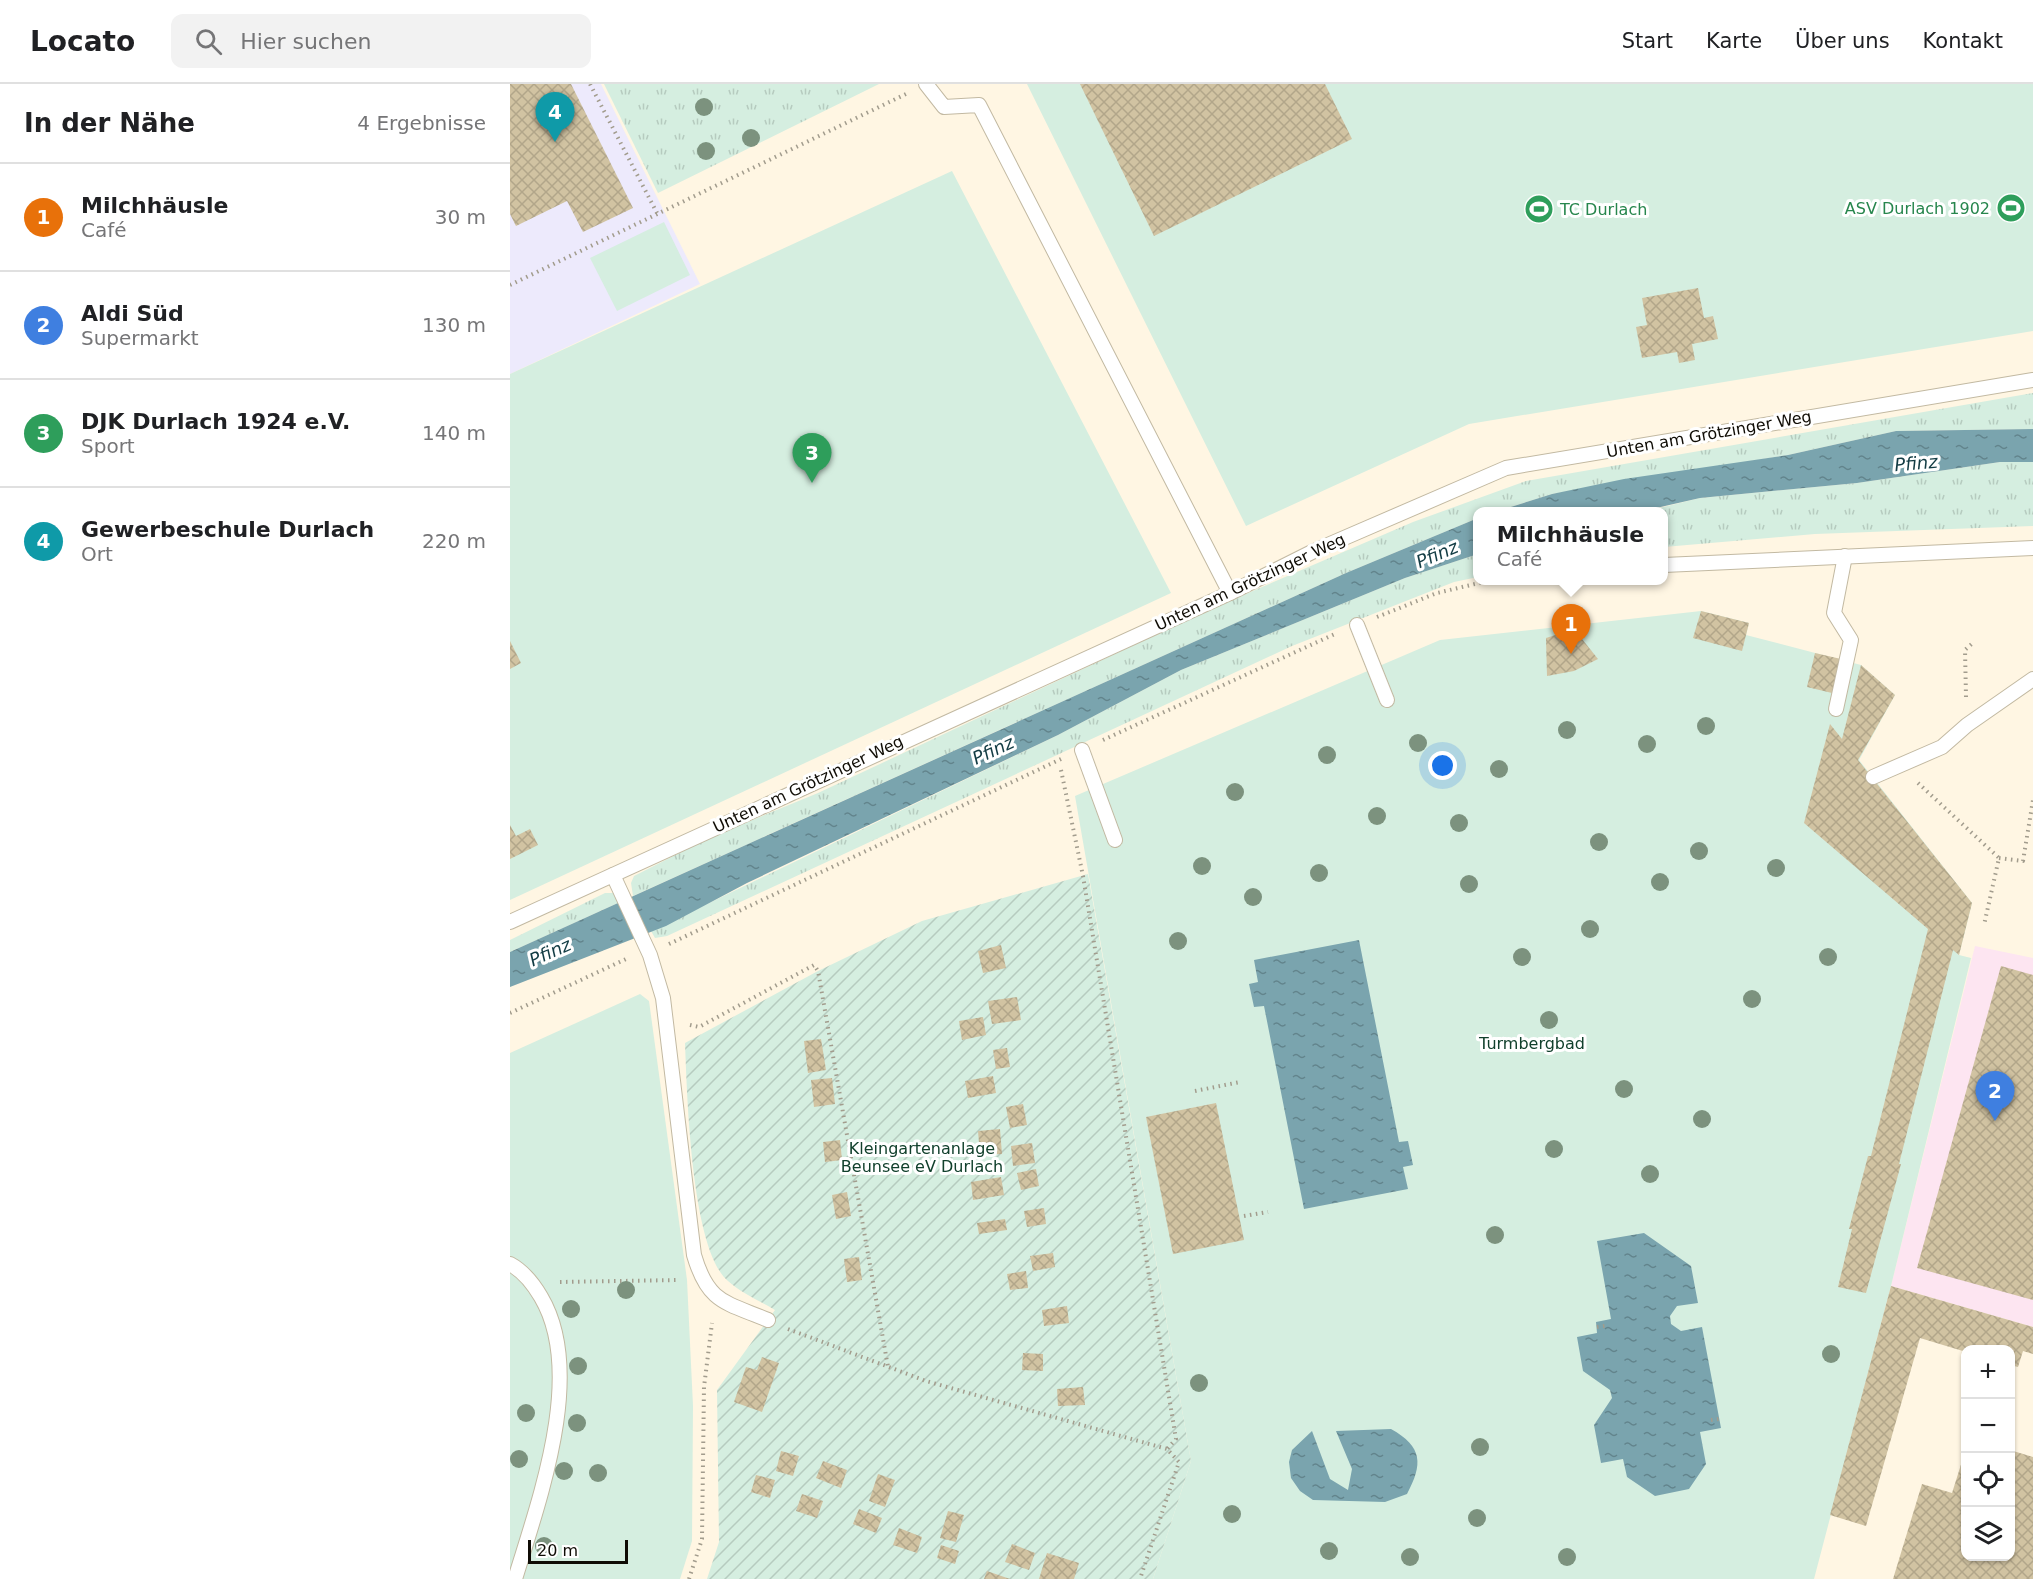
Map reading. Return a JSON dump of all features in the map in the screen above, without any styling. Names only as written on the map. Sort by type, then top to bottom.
[{"type":"lane","points":[[926,84],[944,107],[979,105],[1230,593]]},
{"type":"lane","name":"Unten am Grötzinger Weg","points":[[510,922],[1230,593],[1314,551],[1506,468],[2033,380]]},
{"type":"lane","points":[[1668,565],[2033,548]]},
{"type":"lane","points":[[1836,709],[1851,640],[1834,613],[1845,556]]},
{"type":"lane","points":[[1357,625],[1387,700]]},
{"type":"lane","points":[[1873,777],[1942,747],[1967,725],[2033,679]]},
{"type":"lane","points":[[1082,750],[1115,840]]},
{"type":"lane","points":[[613,874],[647,950],[663,998],[694,1255],[701,1280],[715,1298],[768,1320]]},
{"type":"lane","points":[[510,1264],[535,1287],[550,1313],[561,1370],[558,1416],[515,1579]]},
{"type":"path","points":[[590,84],[657,213]]},
{"type":"path","points":[[510,285],[926,84]]},
{"type":"path","points":[[1967,725],[1965,650],[1974,642]]},
{"type":"path","points":[[1059,760],[1083,876],[1176,1439],[1167,1449]]},
{"type":"path","points":[[1899,766],[1999,858],[2023,861],[2033,800]]},
{"type":"path","points":[[2025,847],[2033,849]]},
{"type":"path","points":[[1984,925],[1999,858]]},
{"type":"path","points":[[510,1013],[647,950]]},
{"type":"path","points":[[665,1021],[699,1027],[814,965],[818,971],[888,1367]]},
{"type":"path","points":[[1195,1091],[1240,1082]]},
{"type":"path","points":[[1244,1216],[1268,1212]]},
{"type":"path","points":[[535,1287],[561,1282],[687,1280]]},
{"type":"path","points":[[689,1579],[702,1539],[704,1387],[715,1298]]},
{"type":"path","points":[[768,1320],[926,1381],[1167,1449],[1179,1462],[1140,1579]]},
{"type":"path","points":[[1597,1327],[1605,1326]]},
{"type":"path","points":[[1711,1420],[1719,1419]]},
{"type":"shaded area","points":[[510,84],[601,84],[700,284],[510,374]]},
{"type":"shaded area","points":[[1975,946],[2033,958],[2033,1327],[1891,1286]]},
{"type":"green space","points":[[604,84],[879,84],[658,193]]},
{"type":"green space","name":"TC Durlach","points":[[1027,84],[2033,84],[2033,331],[1469,424],[1246,526]]},
{"type":"green space","points":[[952,171],[1171,593],[510,900],[510,374]]},
{"type":"green space","points":[[664,222],[690,275],[617,311],[590,258]]},
{"type":"green space","points":[[2033,393],[2033,429],[1896,431],[1788,455],[1552,494],[1511,507],[1473,507],[1473,520],[1346,573],[633,896],[631,883],[634,876],[711,837],[818,793],[1213,608],[1413,522],[1526,481]]},
{"type":"green space","points":[[2000,462],[2033,462],[2033,526],[1815,534],[1668,547],[1668,507],[1663,507],[1700,498],[1857,483]]},
{"type":"green space","points":[[1473,556],[1473,578],[1454,582],[1292,646],[667,936],[655,938],[651,931],[1058,735],[1181,670],[1405,578]]},
{"type":"green space","name":"Turmbergbad","points":[[1701,611],[1749,623],[1746,635],[1861,665],[1895,695],[1859,760],[1972,903],[1959,955],[1971,958],[1891,1286],[1814,1579],[1153,1579],[1191,1461],[1075,796],[1440,640]]},
{"type":"green space","name":"Kleingartenanlage Beunsee eV Durlach","points":[[1088,874],[1191,1461],[1153,1579],[707,1579],[719,1542],[717,1390],[775,1310],[728,1281],[716,1264],[706,1238],[693,1169],[685,1043],[818,971],[922,921]]},
{"type":"green space","points":[[605,893],[613,893],[618,903],[510,952],[510,940]]},
{"type":"green space","points":[[640,994],[649,1001],[687,1280],[693,1406],[692,1541],[680,1579],[510,1579],[510,1053]]},
{"type":"water","name":"Pfinz","points":[[2033,429],[2033,462],[2000,462],[1857,483],[1700,498],[1661,507],[1511,507],[1552,494],[1624,479],[1788,455],[1896,431]]},
{"type":"water","name":"Pfinz","points":[[1473,520],[1473,556],[1405,578],[1181,670],[1058,735],[747,883],[666,926],[510,987],[510,952],[1346,573]]},
{"type":"water","points":[[1359,940],[1399,1142],[1408,1141],[1413,1165],[1403,1167],[1408,1189],[1304,1209],[1264,1006],[1254,1007],[1249,984],[1258,982],[1254,960]]},
{"type":"water","points":[[1644,1233],[1691,1266],[1698,1303],[1677,1306],[1670,1316],[1671,1324],[1681,1331],[1702,1327],[1721,1428],[1700,1432],[1706,1464],[1689,1489],[1655,1496],[1627,1477],[1623,1459],[1601,1463],[1594,1425],[1612,1398],[1610,1390],[1583,1371],[1577,1337],[1597,1333],[1596,1322],[1611,1319],[1597,1241]]},
{"type":"water","points":[[1391,1429],[1409,1443],[1417,1457],[1416,1474],[1407,1494],[1385,1502],[1313,1500],[1300,1491],[1291,1478],[1289,1462],[1292,1450],[1312,1431],[1330,1479],[1348,1490],[1352,1469],[1336,1431]]},
{"type":"building","points":[[510,84],[571,84],[633,208],[583,232],[567,201],[516,226],[510,214]]},
{"type":"building","points":[[1080,84],[1325,84],[1352,139],[1154,236]]},
{"type":"building","points":[[1698,288],[1704,318],[1713,316],[1718,339],[1692,344],[1695,360],[1679,363],[1677,352],[1642,358],[1636,327],[1647,325],[1642,298]]},
{"type":"building","points":[[1701,611],[1749,623],[1742,651],[1693,638]]},
{"type":"building","points":[[1574,629],[1598,659],[1574,671],[1547,676],[1546,638]]},
{"type":"building","points":[[510,641],[521,663],[510,669]]},
{"type":"building","points":[[1815,653],[1841,659],[1832,693],[1807,687]]},
{"type":"building","points":[[1861,665],[1895,695],[1858,760],[1972,903],[1959,955],[1953,950],[1899,1164],[1901,1164],[1866,1293],[1838,1287],[1852,1229],[1849,1229],[1868,1156],[1871,1156],[1928,929],[1804,823],[1830,724],[1842,739]]},
{"type":"building","points":[[510,825],[516,836],[530,829],[538,845],[510,859]]},
{"type":"building","points":[[1001,945],[1006,968],[983,973],[978,951]]},
{"type":"building","points":[[2001,966],[2033,975],[2033,1300],[1917,1268]]},
{"type":"building","points":[[1017,997],[1021,1020],[992,1024],[988,1001]]},
{"type":"building","points":[[983,1017],[986,1035],[962,1040],[959,1021]]},
{"type":"building","points":[[821,1039],[826,1070],[808,1073],[804,1041]]},
{"type":"building","points":[[1007,1048],[1010,1067],[996,1069],[993,1050]]},
{"type":"building","points":[[993,1076],[996,1093],[968,1098],[965,1081]]},
{"type":"building","points":[[832,1078],[835,1104],[814,1107],[811,1080]]},
{"type":"building","points":[[1216,1103],[1244,1240],[1173,1254],[1146,1117]]},
{"type":"building","points":[[1023,1104],[1027,1125],[1010,1128],[1006,1107]]},
{"type":"building","points":[[1000,1129],[1002,1154],[980,1155],[978,1131]]},
{"type":"building","points":[[840,1140],[842,1160],[825,1162],[823,1142]]},
{"type":"building","points":[[1032,1143],[1035,1163],[1013,1166],[1011,1146]]},
{"type":"building","points":[[1036,1169],[1039,1186],[1021,1190],[1017,1173]]},
{"type":"building","points":[[1001,1177],[1004,1195],[973,1200],[971,1182]]},
{"type":"building","points":[[847,1192],[851,1216],[836,1219],[832,1195]]},
{"type":"building","points":[[1044,1208],[1046,1224],[1027,1227],[1024,1211]]},
{"type":"building","points":[[1005,1219],[1007,1230],[979,1234],[977,1223]]},
{"type":"building","points":[[1053,1253],[1055,1267],[1033,1271],[1030,1256]]},
{"type":"building","points":[[859,1257],[862,1280],[847,1282],[844,1259]]},
{"type":"building","points":[[1026,1271],[1028,1288],[1010,1290],[1007,1274]]},
{"type":"building","points":[[1891,1286],[2033,1327],[2033,1354],[2023,1351],[2018,1367],[2015,1366],[2015,1345],[1961,1345],[1961,1350],[1920,1338],[1866,1526],[1830,1515]]},
{"type":"building","points":[[1067,1306],[1069,1323],[1044,1326],[1042,1310]]},
{"type":"building","points":[[1023,1353],[1043,1354],[1043,1371],[1022,1370]]},
{"type":"building","points":[[762,1357],[779,1363],[762,1412],[734,1402],[746,1367],[757,1370]]},
{"type":"building","points":[[1083,1387],[1085,1405],[1058,1406],[1057,1389]]},
{"type":"building","points":[[781,1451],[799,1456],[793,1476],[776,1471]]},
{"type":"building","points":[[2015,1452],[2033,1457],[2033,1579],[1893,1579],[1922,1484],[1952,1493],[1961,1465],[1961,1561],[2015,1561]]},
{"type":"building","points":[[823,1461],[847,1470],[841,1488],[816,1478]]},
{"type":"building","points":[[878,1474],[895,1480],[885,1507],[869,1501]]},
{"type":"building","points":[[756,1475],[775,1480],[770,1498],[751,1492]]},
{"type":"building","points":[[802,1494],[823,1501],[817,1518],[796,1511]]},
{"type":"building","points":[[859,1509],[882,1518],[876,1533],[853,1524]]},
{"type":"building","points":[[948,1511],[964,1515],[956,1542],[940,1538]]},
{"type":"building","points":[[899,1528],[922,1537],[917,1553],[893,1545]]},
{"type":"building","points":[[1012,1544],[1035,1553],[1029,1570],[1005,1562]]},
{"type":"building","points":[[941,1545],[959,1551],[955,1564],[937,1558]]},
{"type":"building","points":[[1047,1553],[1079,1563],[1074,1579],[1039,1579]]},
{"type":"building","points":[[987,1571],[1010,1579],[984,1579]]},
{"type":"place","name":"Gewerbeschule Durlach","points":[[555,142]]},
{"type":"place","name":"ASV Durlach 1902","points":[[2011,208]]},
{"type":"place","name":"TC Durlach","points":[[1539,209]]},
{"type":"place","name":"DJK Durlach 1924 e.V.","points":[[812,483]]},
{"type":"place","name":"Milchhäusle","points":[[1571,654]]},
{"type":"place","name":"Aldi Süd","points":[[1995,1121]]}]
